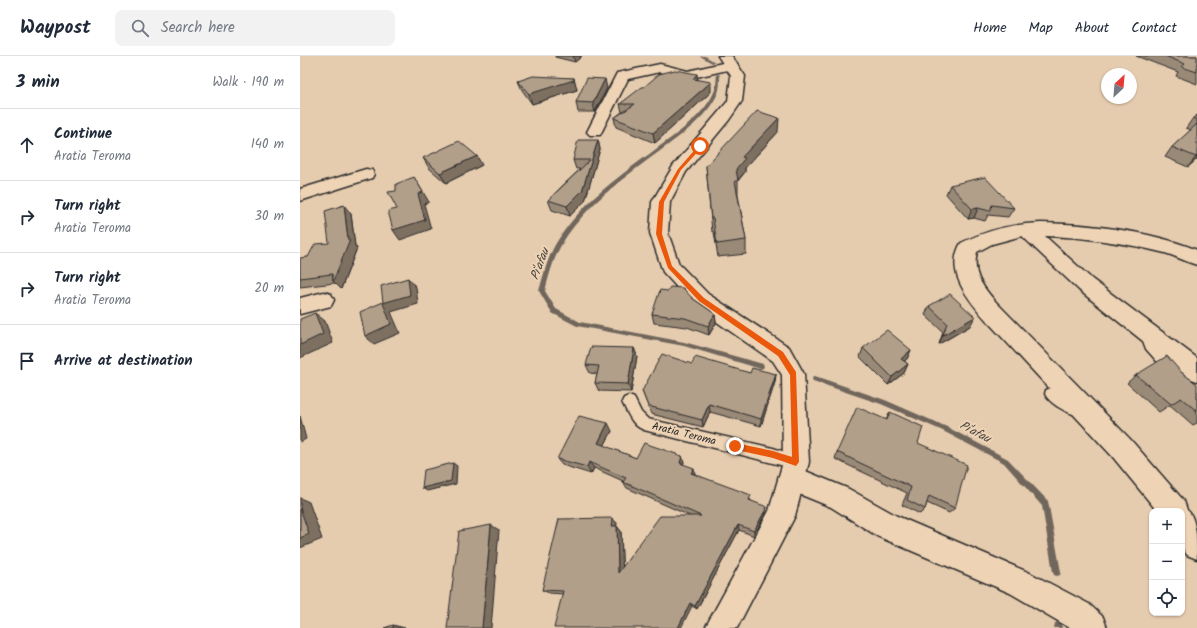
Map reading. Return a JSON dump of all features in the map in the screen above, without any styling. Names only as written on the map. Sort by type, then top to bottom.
[{"type":"street","points":[[595,132],[622,76],[660,68],[688,75],[728,61],[738,76],[735,102],[724,118],[679,170],[661,202],[659,234],[670,267],[680,278],[702,300],[781,354],[793,374],[793,470],[781,516],[720,628]]},
{"type":"street","points":[[300,195],[366,174]]},
{"type":"street","points":[[1027,230],[1086,285],[1197,371]]},
{"type":"street","points":[[1172,508],[1129,454],[989,308],[968,280],[964,262],[968,248],[984,238],[1008,231],[1027,230],[1067,230],[1092,233],[1156,244],[1179,250],[1197,258]]},
{"type":"street","points":[[300,306],[324,300]]},
{"type":"street","points":[[793,470],[887,526],[1020,583],[1078,615],[1092,628]]},
{"type":"street","points":[[1185,527],[1197,545]]},
{"type":"lane","points":[[1145,330],[1150,345],[1175,375]]},
{"type":"lane","points":[[1051,394],[1101,426]]},
{"type":"lane","name":"Aratia Teroma","points":[[629,402],[636,416],[644,424],[773,454],[793,470]]},
{"type":"building","points":[[1165,56],[1197,56],[1197,72],[1182,67],[1185,64]]},
{"type":"building","points":[[675,70],[697,74],[693,79],[711,82],[653,133],[614,118],[635,104],[620,104],[659,74]]},
{"type":"building","points":[[533,76],[574,78],[574,80],[529,94],[518,81]]},
{"type":"building","points":[[587,78],[605,79],[593,103],[576,102]]},
{"type":"building","points":[[757,111],[779,118],[742,157],[745,158],[736,169],[738,181],[735,181],[746,240],[717,244],[713,218],[711,218],[706,166]]},
{"type":"building","points":[[1197,124],[1196,157],[1172,147]]},
{"type":"building","points":[[578,140],[598,140],[582,191],[567,206],[548,200],[590,160],[573,160]]},
{"type":"building","points":[[459,141],[477,156],[440,173],[423,158]]},
{"type":"building","points":[[414,177],[423,192],[418,194],[425,220],[393,230],[388,211],[397,209],[388,192],[396,191],[396,184]]},
{"type":"building","points":[[985,177],[1014,208],[992,205],[990,211],[978,208],[972,209],[950,185]]},
{"type":"building","points":[[344,205],[348,240],[350,240],[333,281],[332,274],[300,278],[300,258],[308,257],[315,244],[329,243],[325,211]]},
{"type":"building","points":[[408,278],[410,295],[383,303],[391,324],[365,336],[360,312],[383,302],[381,286]]},
{"type":"building","points":[[670,287],[683,288],[692,298],[715,314],[708,326],[685,318],[652,314],[660,290],[668,291]]},
{"type":"building","points":[[950,294],[975,317],[943,335],[947,323],[929,306]]},
{"type":"building","points":[[315,313],[323,334],[300,345],[300,319]]},
{"type":"building","points":[[887,330],[911,350],[901,359],[908,364],[892,377],[863,348]]},
{"type":"building","points":[[591,347],[634,348],[628,384],[595,383],[599,366],[586,365]]},
{"type":"building","points":[[662,354],[692,364],[695,357],[750,373],[752,368],[776,374],[761,419],[709,404],[702,420],[648,406],[642,391]]},
{"type":"building","points":[[1167,356],[1181,372],[1197,384],[1197,411],[1181,398],[1171,404],[1136,375]]},
{"type":"building","points":[[857,407],[887,420],[890,412],[923,427],[918,443],[967,465],[955,508],[929,496],[925,509],[907,500],[911,487],[837,452]]},
{"type":"building","points":[[579,416],[608,423],[598,443],[636,458],[644,443],[682,456],[680,463],[694,468],[691,473],[751,495],[749,500],[767,507],[754,531],[738,525],[695,606],[690,603],[678,628],[554,628],[563,591],[542,590],[559,519],[612,518],[612,526],[617,526],[618,573],[660,516],[701,516],[623,482],[626,478],[589,462],[587,467],[557,459]]},
{"type":"building","points":[[453,463],[451,481],[422,488],[424,470]]},
{"type":"building","points":[[300,508],[309,534],[300,538]]},
{"type":"building","points":[[491,525],[482,628],[447,628],[459,531]]},
{"type":"building","points":[[393,625],[393,628],[384,628]]},
{"type":"waterway","name":"Pi'afau","points":[[702,56],[713,62]]},
{"type":"waterway","name":"Pi'afau","points":[[718,75],[718,87],[716,93],[711,102],[698,118],[683,132],[608,189],[584,211],[574,223],[556,248],[550,262],[542,291],[554,311],[579,324],[684,344],[761,366]]},
{"type":"waterway","name":"Pi'afau","points":[[815,379],[883,402],[945,429],[1006,461],[1045,504],[1057,572]]},
{"type":"route","points":[[700,146],[679,170],[661,202],[659,234],[670,267],[702,300],[781,354],[793,374],[796,462],[773,454],[735,446]]}]
